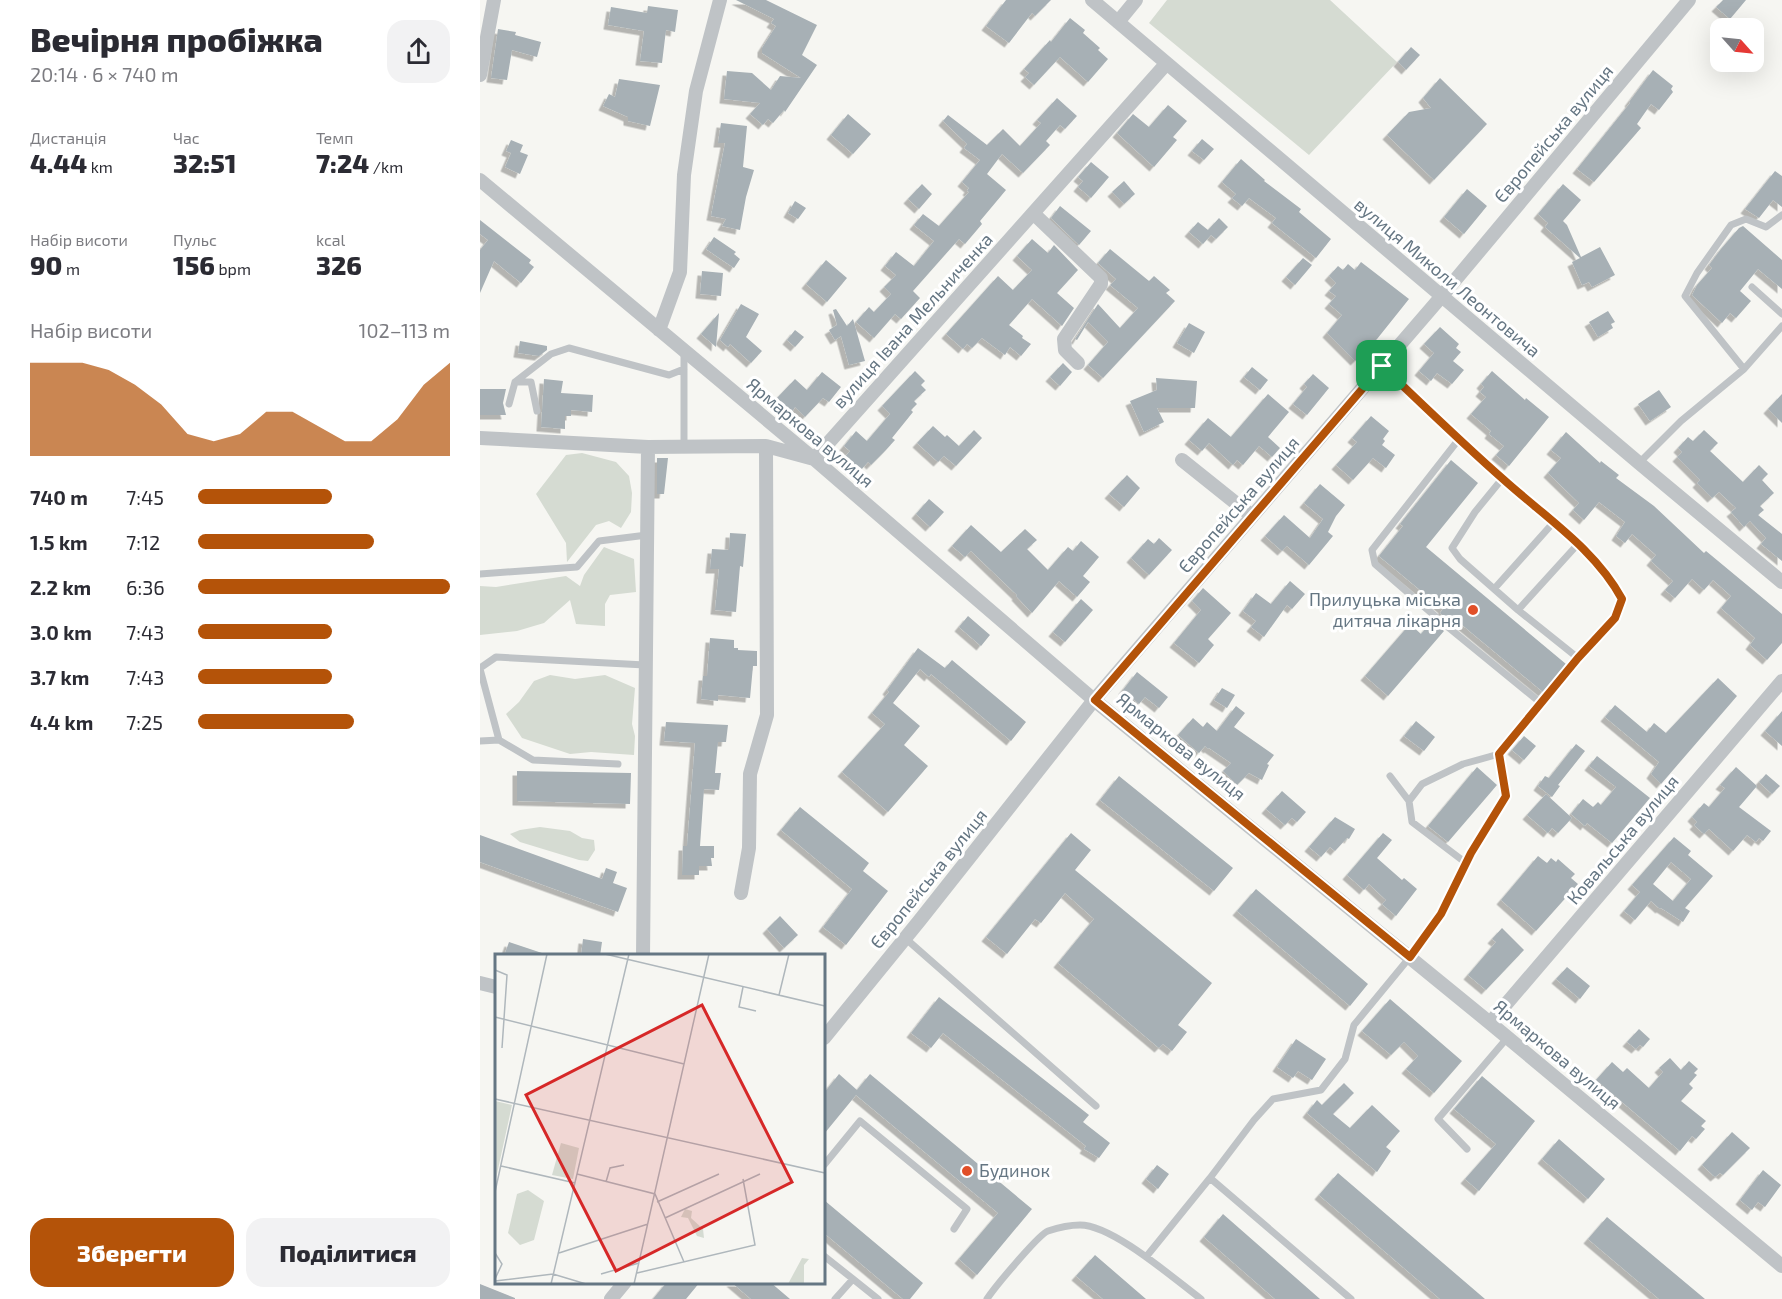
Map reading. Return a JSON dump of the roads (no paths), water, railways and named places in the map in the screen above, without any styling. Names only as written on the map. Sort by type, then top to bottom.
[{"type":"street","points":[[480,75],[494,0]]},
{"type":"street","points":[[659,330],[681,272],[684,175],[696,91],[720,0]]},
{"type":"street","name":"вулиця Миколи Леонтовича","points":[[1092,0],[1782,582]]},
{"type":"street","points":[[1118,22],[1136,0]]},
{"type":"street","name":"Європейська вулиця","points":[[825,1037],[1095,700],[1442,297],[1689,0]]},
{"type":"street","name":"вулиця Івана Мельниченка","points":[[814,459],[1166,64]]},
{"type":"street","name":"Ярмаркова вулиця","points":[[480,180],[814,459],[1095,700],[1508,1037],[1782,1266]]},
{"type":"street","points":[[1033,213],[1101,278],[1101,284],[1064,339],[1065,350],[1078,363]]},
{"type":"street","points":[[480,438],[648,447],[766,446],[814,459]]},
{"type":"street","points":[[741,892],[749,848],[750,774],[767,715],[766,446]]},
{"type":"street","points":[[643,954],[648,447]]},
{"type":"street","points":[[1182,460],[1252,516]]},
{"type":"street","name":"Ковальська вулиця","points":[[1491,1023],[1782,681]]},
{"type":"street","points":[[480,983],[495,987]]},
{"type":"street","points":[[611,1299],[623,1284]]},
{"type":"lane","points":[[1744,369],[1685,296],[1697,273],[1731,225],[1746,219],[1766,226],[1782,215]]},
{"type":"lane","points":[[1752,287],[1782,314]]},
{"type":"lane","points":[[1639,463],[1681,421],[1744,369],[1782,326]]},
{"type":"lane","points":[[509,404],[515,382],[551,354],[569,348],[669,375],[684,369]]},
{"type":"lane","points":[[684,351],[684,446]]},
{"type":"lane","points":[[1382,366],[1502,479],[1589,553],[1611,578],[1622,599],[1615,618],[1578,658],[1499,754],[1463,764],[1422,784],[1409,801]]},
{"type":"lane","points":[[515,382],[531,382],[537,411]]},
{"type":"lane","points":[[1459,439],[1372,550],[1375,564],[1542,704]]},
{"type":"lane","points":[[1502,479],[1452,548],[1460,559],[1518,610],[1578,658]]},
{"type":"lane","points":[[1494,589],[1553,523]]},
{"type":"lane","points":[[480,574],[577,567],[599,541],[646,535]]},
{"type":"lane","points":[[1518,610],[1578,544]]},
{"type":"lane","points":[[499,740],[480,669],[496,657],[645,665]]},
{"type":"lane","points":[[480,741],[499,740],[533,760],[618,764]]},
{"type":"lane","points":[[1146,1257],[1273,1099],[1321,1090],[1345,1059],[1354,1025],[1410,957],[1441,914],[1466,863],[1506,796],[1499,754]]},
{"type":"lane","points":[[1390,776],[1409,801],[1412,822],[1466,863]]},
{"type":"lane","points":[[905,939],[1096,1106]]},
{"type":"lane","points":[[1467,1149],[1438,1119],[1508,1037]]},
{"type":"lane","points":[[825,1164],[860,1121],[967,1209],[954,1229]]},
{"type":"lane","points":[[1210,1178],[1351,1299]]},
{"type":"lane","points":[[987,1299],[995,1287],[1046,1231],[1081,1225],[1108,1233],[1146,1257],[1201,1299]]},
{"type":"lane","points":[[825,1257],[878,1299]]},
{"type":"lane","points":[[836,1299],[853,1279]]},
{"type":"place","name":"Прилуцька міська дитяча лікарня","points":[[1473,610]]},
{"type":"place","name":"Будинок","points":[[967,1171]]}]
